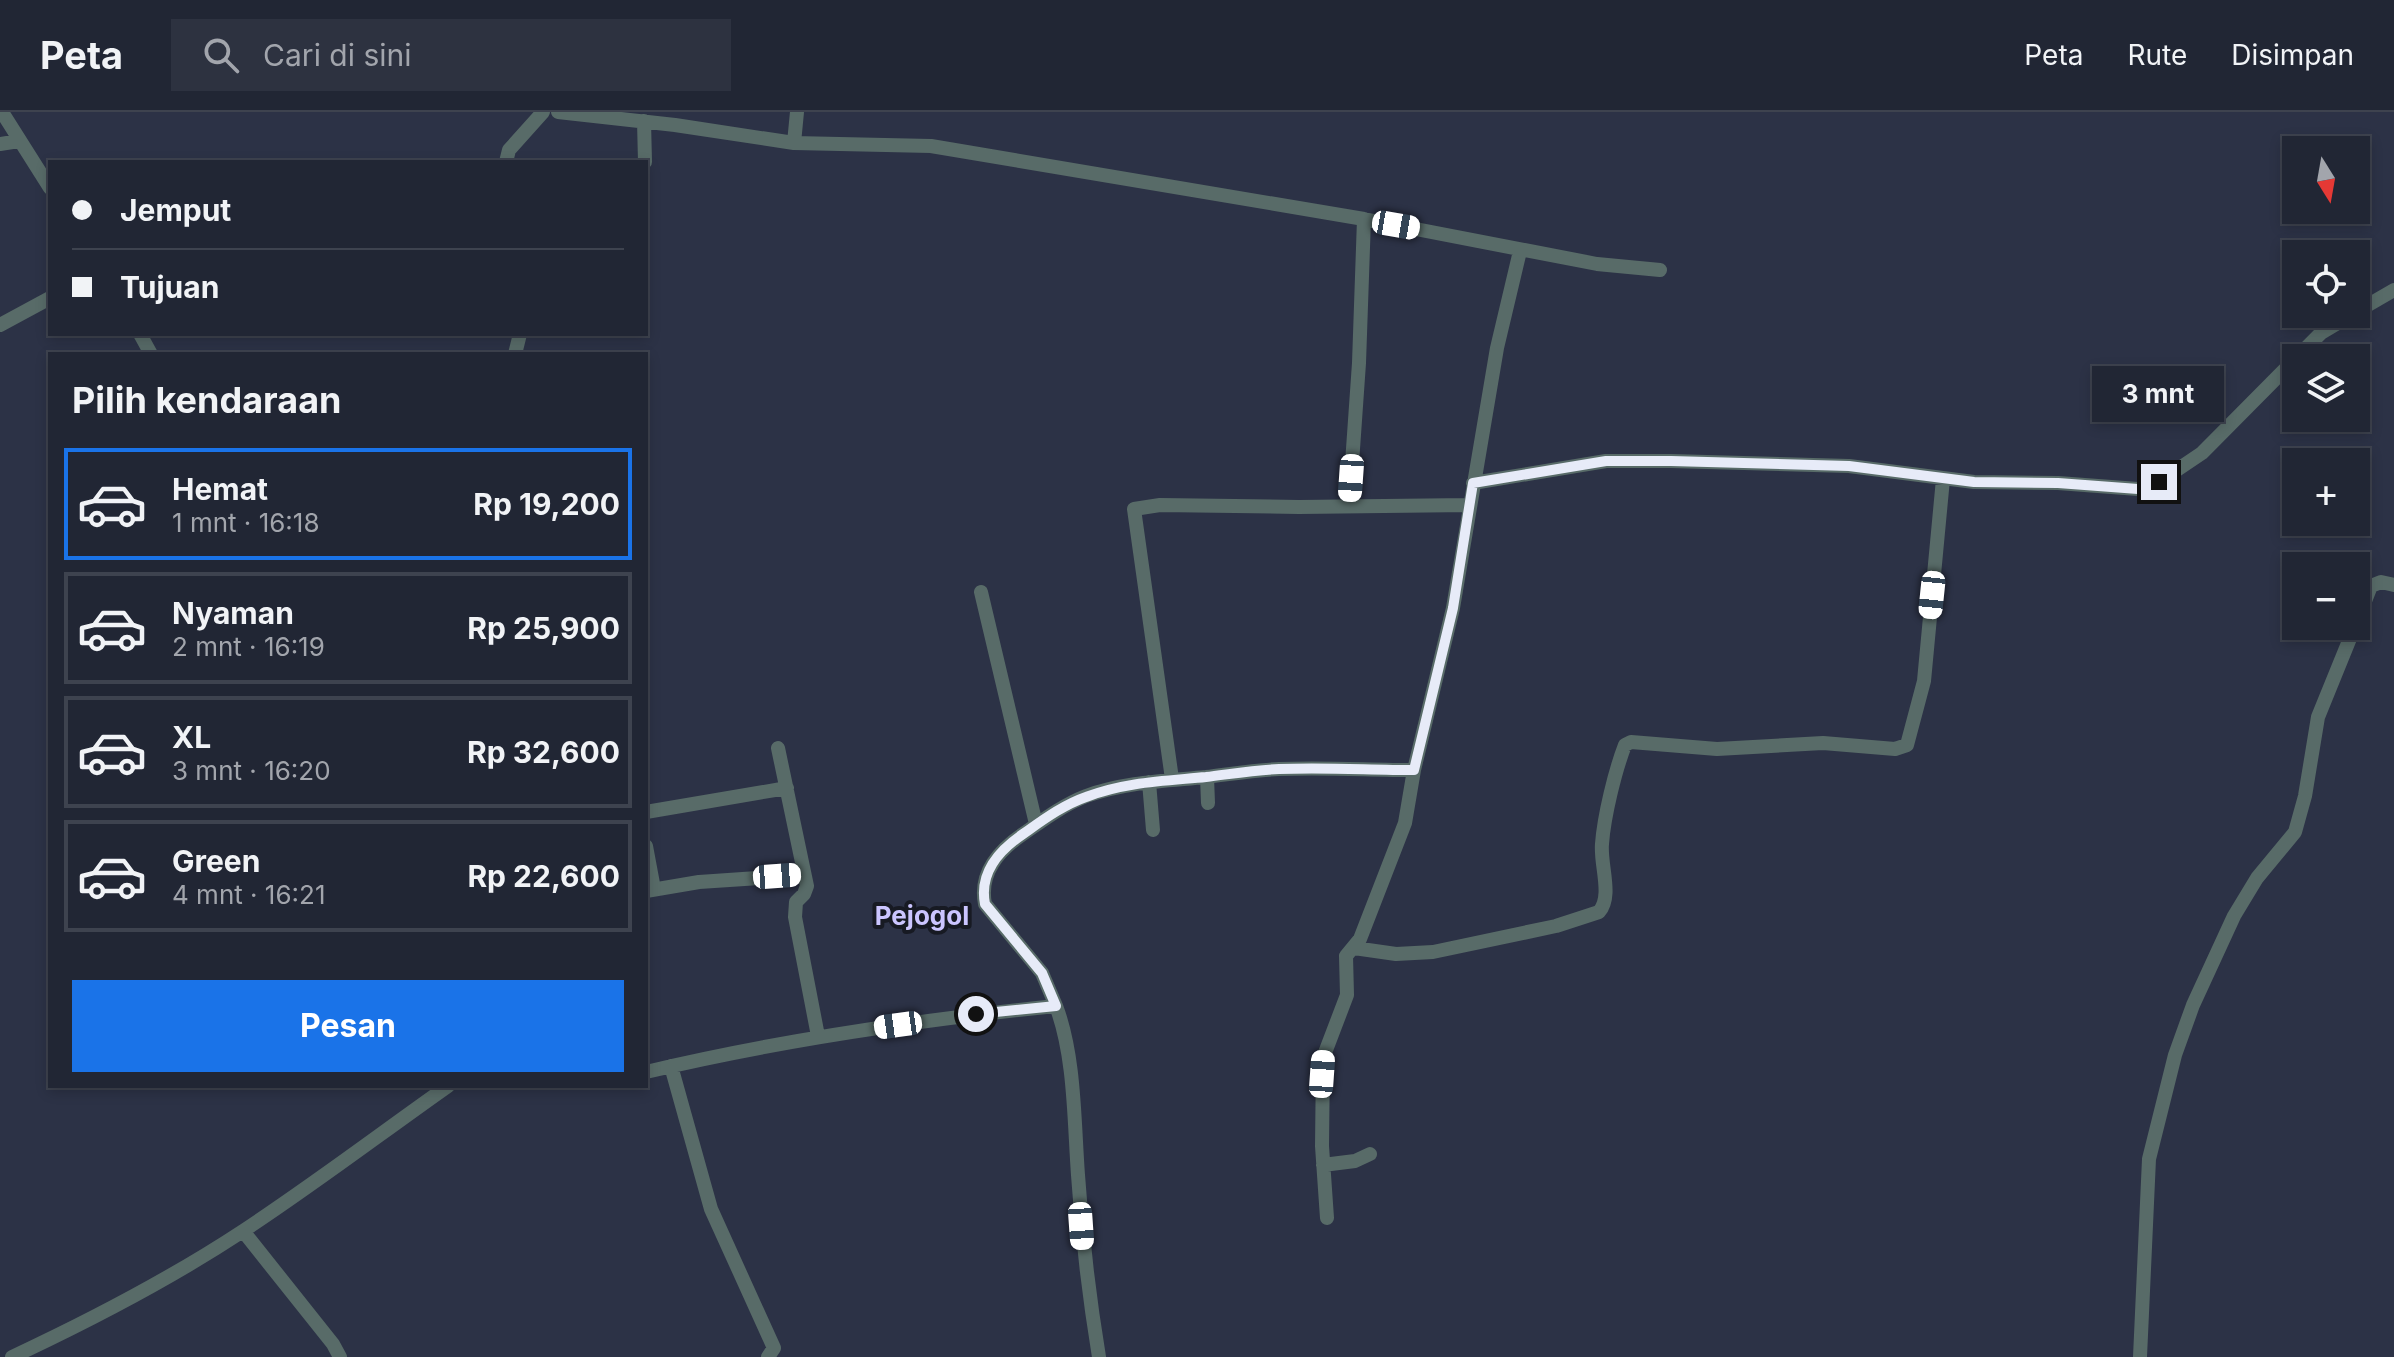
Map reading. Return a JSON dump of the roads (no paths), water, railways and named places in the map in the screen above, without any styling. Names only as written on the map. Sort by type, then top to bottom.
[{"type":"street","points":[[2,112],[48,185]]},
{"type":"street","points":[[507,160],[514,143],[543,112]]},
{"type":"street","points":[[558,112],[644,121],[675,119],[794,143],[931,146],[1364,219],[1520,251],[1597,264],[1660,270]]},
{"type":"street","points":[[794,143],[797,112]]},
{"type":"street","points":[[644,121],[645,160]]},
{"type":"street","points":[[0,144],[19,141]]},
{"type":"street","points":[[1349,506],[1359,363],[1364,219]]},
{"type":"street","points":[[1327,1218],[1323,1165],[1323,1058],[1345,1002],[1348,987],[1345,959],[1360,939],[1405,823],[1414,770],[1453,608],[1497,348],[1520,251]]},
{"type":"street","points":[[2370,304],[2394,290]]},
{"type":"street","points":[[0,325],[48,299]]},
{"type":"street","points":[[1473,483],[1619,461],[1849,466],[1943,479],[2138,489],[2159,482],[2210,446],[2329,328]]},
{"type":"street","points":[[1354,948],[1396,954],[1433,952],[1556,926],[1599,912],[1605,899],[1601,844],[1618,767],[1625,745],[1631,742],[1727,749],[1823,743],[1895,749],[1907,745],[1924,681],[1943,479]]},
{"type":"street","points":[[1172,779],[1134,509],[1160,505],[1469,505]]},
{"type":"street","points":[[2370,589],[2381,582],[2394,585]]},
{"type":"street","points":[[981,592],[1036,824]]},
{"type":"street","points":[[2140,1357],[2149,1159],[2175,1055],[2193,1005],[2234,916],[2257,878],[2295,832],[2305,796],[2318,717],[2350,640]]},
{"type":"street","points":[[778,748],[807,888],[796,902],[795,917],[818,1036]]},
{"type":"street","points":[[1099,1357],[1083,1254],[1074,1117],[1065,1038],[1042,973],[985,904],[982,890],[997,855],[1063,807],[1085,797],[1149,782],[1282,769],[1414,770]]},
{"type":"street","points":[[1207,777],[1208,803]]},
{"type":"street","points":[[1149,782],[1153,830]]},
{"type":"street","points":[[648,812],[787,788]]},
{"type":"street","points":[[648,868],[650,890],[699,882],[803,875]]},
{"type":"street","points":[[648,1072],[818,1036],[1056,1006]]},
{"type":"street","points":[[671,1066],[711,1209],[774,1348],[768,1357]]},
{"type":"street","points":[[12,1357],[144,1290],[243,1231],[445,1088]]},
{"type":"street","points":[[1323,1165],[1355,1161],[1370,1154]]},
{"type":"street","points":[[243,1231],[340,1357]]},
{"type":"district","name":"Pejogol","points":[[922,916]]}]
